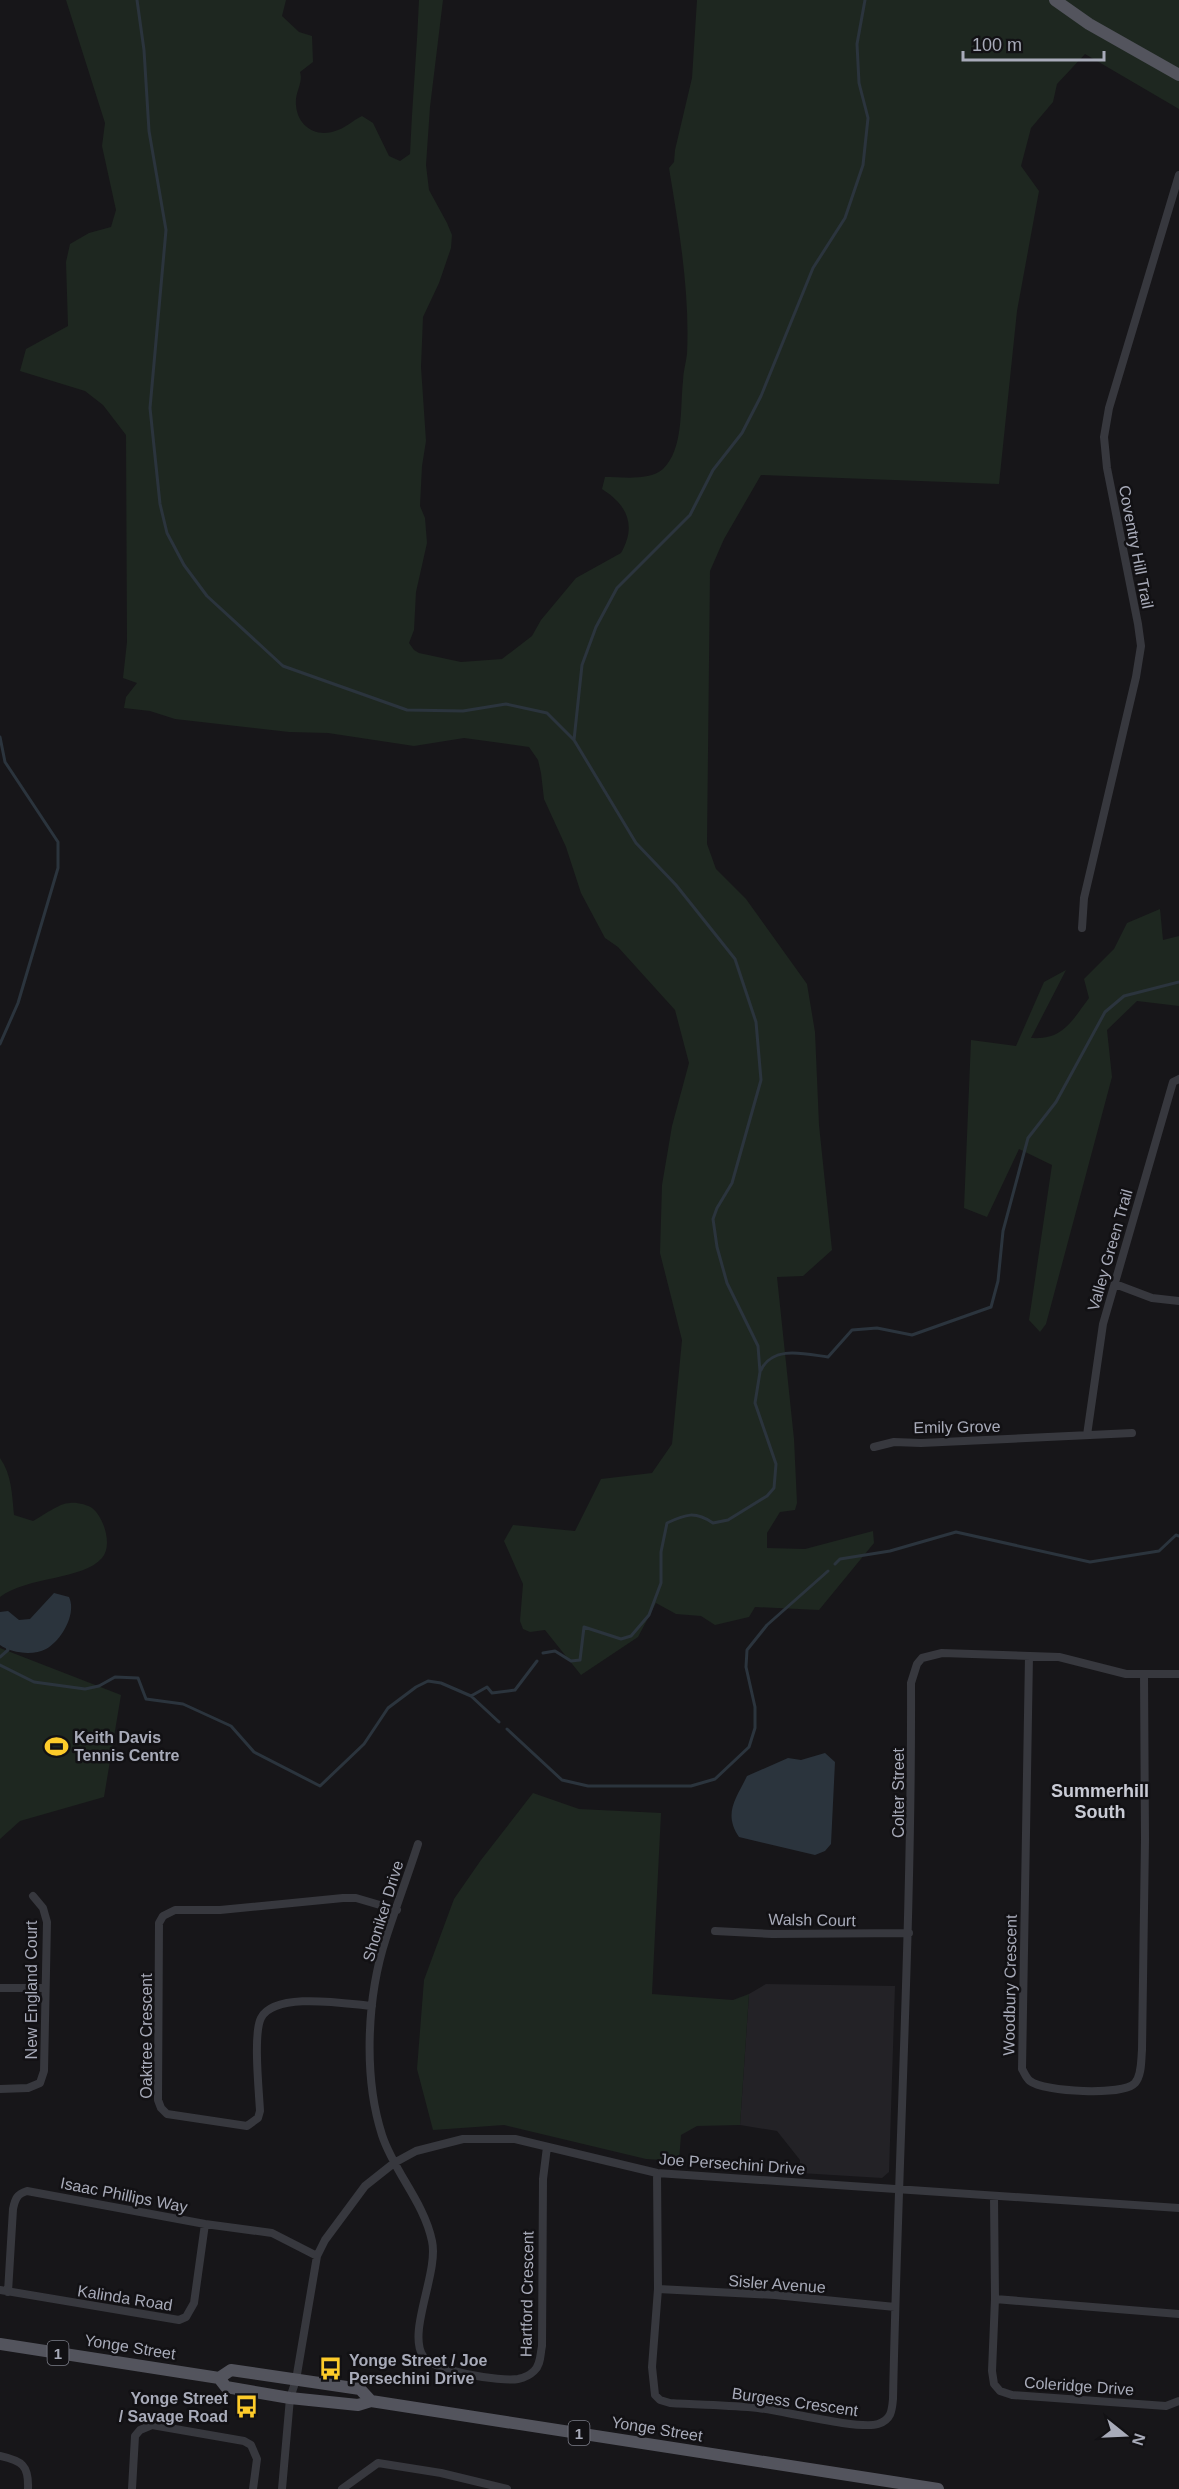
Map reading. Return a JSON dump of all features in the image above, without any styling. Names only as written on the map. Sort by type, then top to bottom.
[{"type":"main road","points":[[1054,0],[1098,30],[1179,75]]},
{"type":"main road","name":"Yonge Street","points":[[0,2344],[219,2378],[231,2370],[296,2379],[360,2390],[372,2401]]},
{"type":"main road","name":"Yonge Street","points":[[219,2378],[226,2387],[290,2398],[358,2405],[372,2401],[938,2489]]},
{"type":"street","name":"Coventry Hill Trail","points":[[1082,928],[1084,897],[1136,677],[1141,646],[1107,468],[1104,436],[1109,408],[1179,175]]},
{"type":"street","name":"Valley Green Trail","points":[[1087,1435],[1103,1324],[1173,1082],[1179,1079]]},
{"type":"street","points":[[1114,1284],[1152,1298],[1179,1301]]},
{"type":"street","points":[[1087,1435],[1132,1433]]},
{"type":"street","name":"Emily Grove","points":[[874,1447],[897,1441],[921,1443],[1042,1439],[1087,1435]]},
{"type":"street","name":"Colter Street","points":[[898,2190],[909,1933],[911,1683],[917,1664],[922,1658],[942,1653],[1059,1657],[1126,1674],[1179,1674]]},
{"type":"street","name":"Woodbury Crescent","points":[[1029,1656],[1022,2069],[1028,2080],[1037,2084],[1081,2091],[1126,2090],[1135,2083],[1139,2076],[1142,2050],[1144,1909],[1144,1675]]},
{"type":"street","name":"Shoniker Drive","points":[[394,2163],[377,2119],[372,2094],[370,2069],[372,2006],[380,1962],[418,1844]]},
{"type":"street","name":"New England Court","points":[[0,2089],[28,2088],[40,2083],[44,2071],[46,1922],[43,1908],[33,1896]]},
{"type":"street","name":"Oaktree Crescent","points":[[372,2006],[296,2001],[275,2005],[267,2011],[258,2026],[260,2111],[258,2118],[247,2126],[167,2114],[161,2108],[158,2100],[159,1923],[163,1916],[175,1910],[214,1910],[356,1898],[397,1910]]},
{"type":"street","name":"Walsh Court","points":[[715,1930],[782,1934],[909,1933]]},
{"type":"street","points":[[0,1988],[44,1988]]},
{"type":"street","name":"Joe Persechini Drive","points":[[282,2489],[290,2398],[296,2379],[317,2256],[349,2205],[365,2186],[394,2163],[416,2151],[463,2139],[514,2139],[657,2173],[1179,2208]]},
{"type":"street","name":"Hartford Crescent","points":[[394,2163],[424,2217],[433,2243],[430,2275],[419,2326],[419,2347],[422,2356],[442,2368],[516,2379],[533,2372],[539,2365],[542,2346],[543,2179],[547,2146]]},
{"type":"street","name":"Burgess Crescent","points":[[657,2173],[658,2289],[652,2367],[655,2395],[660,2400],[670,2403],[758,2408],[875,2426],[884,2422],[892,2413],[898,2190]]},
{"type":"street","name":"Isaac Phillips Way","points":[[4,2291],[15,2199],[21,2193],[35,2191],[103,2206],[272,2234],[317,2256]]},
{"type":"street","name":"Coleridge Drive","points":[[994,2197],[996,2299],[992,2371],[994,2384],[1000,2391],[1012,2395],[1166,2406],[1179,2400]]},
{"type":"street","name":"Kalinda Road","points":[[4,2291],[179,2320],[186,2317],[194,2303],[205,2224]]},
{"type":"street","name":"Sisler Avenue","points":[[658,2289],[775,2295],[895,2307]]},
{"type":"street","points":[[996,2299],[1179,2314]]},
{"type":"street","points":[[132,2489],[135,2436],[140,2430],[152,2425],[244,2441],[251,2445],[257,2459],[253,2489]]},
{"type":"street","points":[[0,2456],[17,2460],[22,2465],[29,2477],[28,2489]]},
{"type":"street","points":[[342,2489],[378,2463],[441,2473],[507,2489]]},
{"type":"shaded area","points":[[66,0],[286,0],[282,16],[299,32],[312,36],[313,62],[300,72],[296,99],[298,116],[302,122],[314,131],[330,133],[362,116],[373,123],[389,156],[400,161],[410,154],[419,0],[443,0],[430,107],[426,165],[429,190],[452,235],[451,248],[439,283],[423,317],[421,367],[426,441],[420,506],[425,518],[427,543],[416,592],[414,630],[409,643],[419,653],[461,662],[502,659],[532,636],[541,620],[576,578],[621,553],[626,543],[629,525],[627,516],[618,502],[602,489],[605,477],[636,478],[657,473],[670,461],[675,450],[680,427],[687,354],[687,307],[683,261],[669,168],[674,162],[692,78],[697,0],[1179,0],[1179,109],[1085,54],[1057,84],[1053,102],[1031,128],[1021,166],[1039,191],[1017,311],[999,484],[761,475],[724,539],[710,571],[707,844],[716,869],[746,899],[807,984],[815,1032],[819,1125],[832,1250],[803,1276],[777,1277],[794,1439],[797,1503],[795,1510],[780,1512],[767,1533],[767,1548],[805,1549],[873,1531],[874,1543],[819,1610],[755,1607],[749,1617],[715,1625],[701,1616],[676,1614],[656,1603],[638,1637],[581,1675],[545,1630],[530,1632],[523,1629],[520,1621],[523,1584],[504,1541],[513,1525],[575,1531],[601,1479],[652,1473],[672,1444],[682,1340],[660,1253],[662,1185],[672,1126],[689,1063],[675,1010],[618,947],[605,938],[581,893],[566,847],[544,799],[538,760],[529,747],[464,738],[414,746],[328,733],[289,732],[175,719],[150,711],[124,708],[126,697],[137,683],[123,678],[127,642],[126,435],[103,405],[85,391],[20,371],[26,349],[68,326],[66,262],[70,244],[89,233],[111,227],[116,210],[102,146],[105,123]]},
{"type":"shaded area","points":[[1160,909],[1163,940],[1179,936],[1179,1006],[1137,1001],[1107,1030],[1112,1077],[1046,1324],[1040,1332],[1029,1320],[1052,1165],[1019,1149],[987,1217],[964,1208],[971,1040],[1016,1046],[1044,982],[1066,970],[1031,1038],[1042,1038],[1059,1033],[1071,1022],[1089,998],[1084,979],[1114,949],[1127,923]]},
{"type":"shaded area","points":[[0,1458],[9,1478],[14,1515],[33,1521],[56,1507],[66,1504],[79,1503],[90,1507],[100,1518],[106,1532],[107,1546],[102,1558],[82,1570],[25,1585],[0,1597]]},
{"type":"shaded area","points":[[54,1593],[69,1597],[71,1611],[62,1634],[52,1645],[41,1651],[22,1653],[0,1645],[0,1612],[8,1611],[19,1620],[30,1619]]},
{"type":"shaded area","name":"Keith Davis Tennis Centre","points":[[0,1648],[121,1695],[104,1797],[20,1821],[0,1839]]},
{"type":"shaded area","points":[[825,1753],[835,1762],[831,1844],[825,1851],[815,1855],[739,1837],[734,1828],[732,1813],[735,1799],[747,1776],[788,1758],[801,1760]]},
{"type":"shaded area","points":[[533,1793],[579,1809],[661,1813],[652,1994],[733,2000],[749,1994],[740,2125],[697,2126],[681,2135],[679,2161],[646,2159],[504,2125],[433,2130],[417,2069],[424,1980],[454,1899]]},
{"type":"shaded area","points":[[766,1984],[895,1986],[889,2172],[882,2178],[800,2173],[800,2160],[777,2131],[740,2125],[749,1994]]},
{"type":"waterway","points":[[137,0],[144,50],[149,131],[166,230],[150,408],[160,504],[167,533],[184,565],[207,596],[283,666],[407,710],[463,711],[506,704],[547,713],[574,740],[636,843],[676,885],[735,959],[756,1022],[761,1080],[732,1183],[713,1219],[717,1247],[727,1283],[758,1346],[760,1372],[755,1403],[776,1464],[774,1488],[767,1496],[728,1520],[713,1523],[696,1515],[690,1515],[667,1523],[661,1552],[661,1583],[649,1615],[631,1636],[621,1639],[584,1627],[580,1660],[571,1661],[555,1651],[543,1653]]},
{"type":"waterway","points":[[574,740],[582,665],[596,627],[617,588],[690,515],[713,470],[742,433],[761,396],[813,268],[845,218],[863,165],[868,118],[859,83],[857,44],[865,0]]},
{"type":"waterway","points":[[0,737],[5,762],[58,842],[58,868],[18,1003],[0,1044]]},
{"type":"waterway","points":[[761,1370],[766,1362],[781,1354],[800,1353],[828,1357],[852,1330],[877,1328],[912,1335],[991,1307],[998,1281],[1003,1231],[1028,1138],[1056,1102],[1105,1012],[1124,996],[1179,982]]},
{"type":"waterway","points":[[835,1564],[840,1559],[890,1551],[956,1532],[1090,1562],[1159,1551],[1176,1535],[1179,1536]]},
{"type":"waterway","points":[[507,1729],[562,1780],[588,1786],[691,1786],[715,1779],[749,1747],[755,1728],[755,1707],[746,1667],[747,1650],[767,1625],[828,1571]]},
{"type":"waterway","points":[[0,1657],[8,1650],[7,1647]]},
{"type":"waterway","points":[[471,1696],[487,1687],[492,1693],[515,1690],[537,1661]]},
{"type":"waterway","points":[[0,1665],[34,1682],[85,1689],[99,1686],[115,1677],[138,1678],[146,1699],[183,1704],[231,1726],[254,1752],[320,1786],[364,1744],[388,1708],[428,1681],[441,1683],[471,1696],[499,1722]]},
{"type":"place","name":"Keith Davis Tennis Centre","points":[[56,1746]]},
{"type":"place","name":"Yonge Street / Joe Persechini Drive","points":[[331,2369]]},
{"type":"place","name":"Yonge Street / Savage Road","points":[[246,2407]]},
{"type":"district","name":"Summerhill South","points":[[1100,1801]]}]
